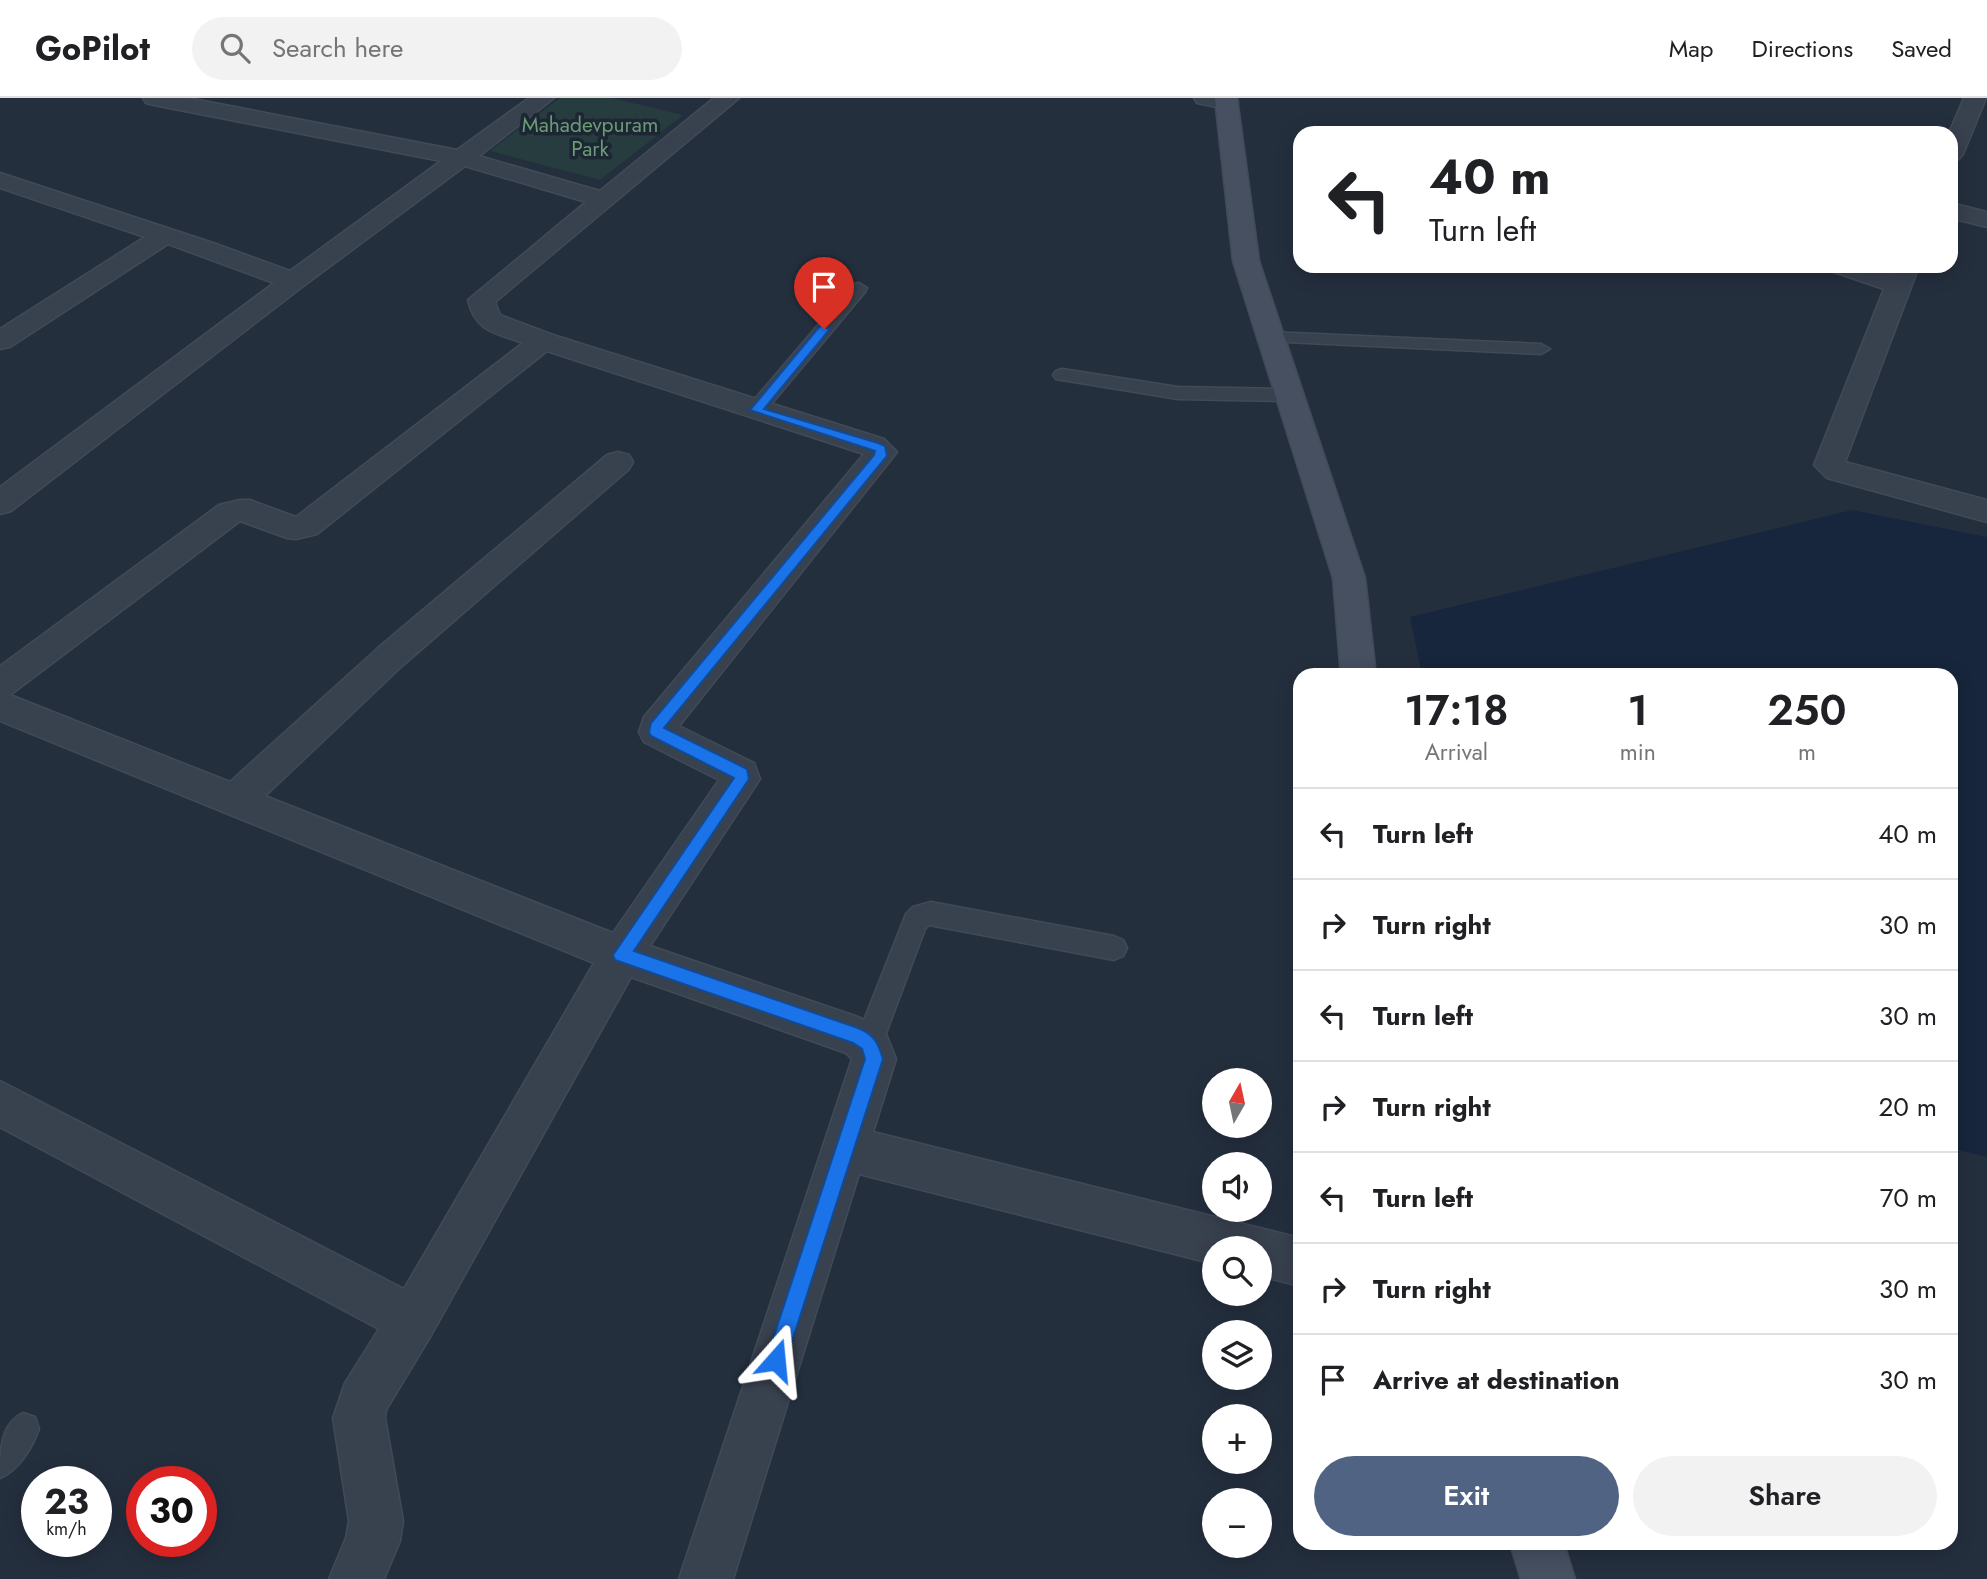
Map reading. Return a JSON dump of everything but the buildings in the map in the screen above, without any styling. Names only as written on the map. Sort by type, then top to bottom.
[{"type":"street","points":[[154,98],[192,102],[461,158],[605,200]]},
{"type":"street","points":[[0,503],[293,281],[543,98]]},
{"type":"street","points":[[356,1579],[373,1541],[376,1521],[359,1418],[363,1401],[413,1320],[621,955],[741,779],[741,774],[657,732],[657,727],[882,452],[873,446],[544,341],[490,321],[481,300],[728,98]]},
{"type":"street","points":[[1958,138],[1975,98]]},
{"type":"street","points":[[1219,99],[1246,261],[1349,578],[1358,668]]},
{"type":"street","points":[[0,180],[293,281]]},
{"type":"street","points":[[11,204],[33,191]]},
{"type":"street","points":[[1958,212],[1987,220]]},
{"type":"street","points":[[0,341],[165,235]]},
{"type":"street","points":[[1902,275],[1829,466],[1838,471],[1987,511]]},
{"type":"street","points":[[0,685],[230,513],[238,509],[249,509],[290,529],[306,526],[544,341]]},
{"type":"street","points":[[236,800],[390,657],[618,462]]},
{"type":"street","points":[[0,706],[621,955],[869,1043],[874,1059],[706,1579]]},
{"type":"street","points":[[0,1103],[413,1320]]},
{"type":"street","points":[[845,1148],[1202,1237]]},
{"type":"street","points":[[1272,1255],[1293,1260]]},
{"type":"street","points":[[1539,1550],[1548,1579]]},
{"type":"lane","points":[[756,410],[859,288]]},
{"type":"lane","points":[[1271,337],[1541,349]]},
{"type":"lane","points":[[1062,375],[1178,393],[1290,395]]},
{"type":"lane","points":[[869,1043],[915,922],[922,915],[931,914],[1114,948]]},
{"type":"lane","points":[[0,1461],[23,1429]]},
{"type":"green space","name":"Mahadevpuram Park","points":[[560,98],[612,98],[683,115],[600,180],[490,151]]},
{"type":"water","points":[[1852,510],[1987,537],[1987,1157],[1958,1150],[1958,668],[1421,668],[1410,617]]},
{"type":"route","points":[[776,1360],[874,1059],[869,1043],[621,955],[741,779],[741,774],[657,732],[657,727],[882,452],[873,446],[756,410],[824,329]]}]
